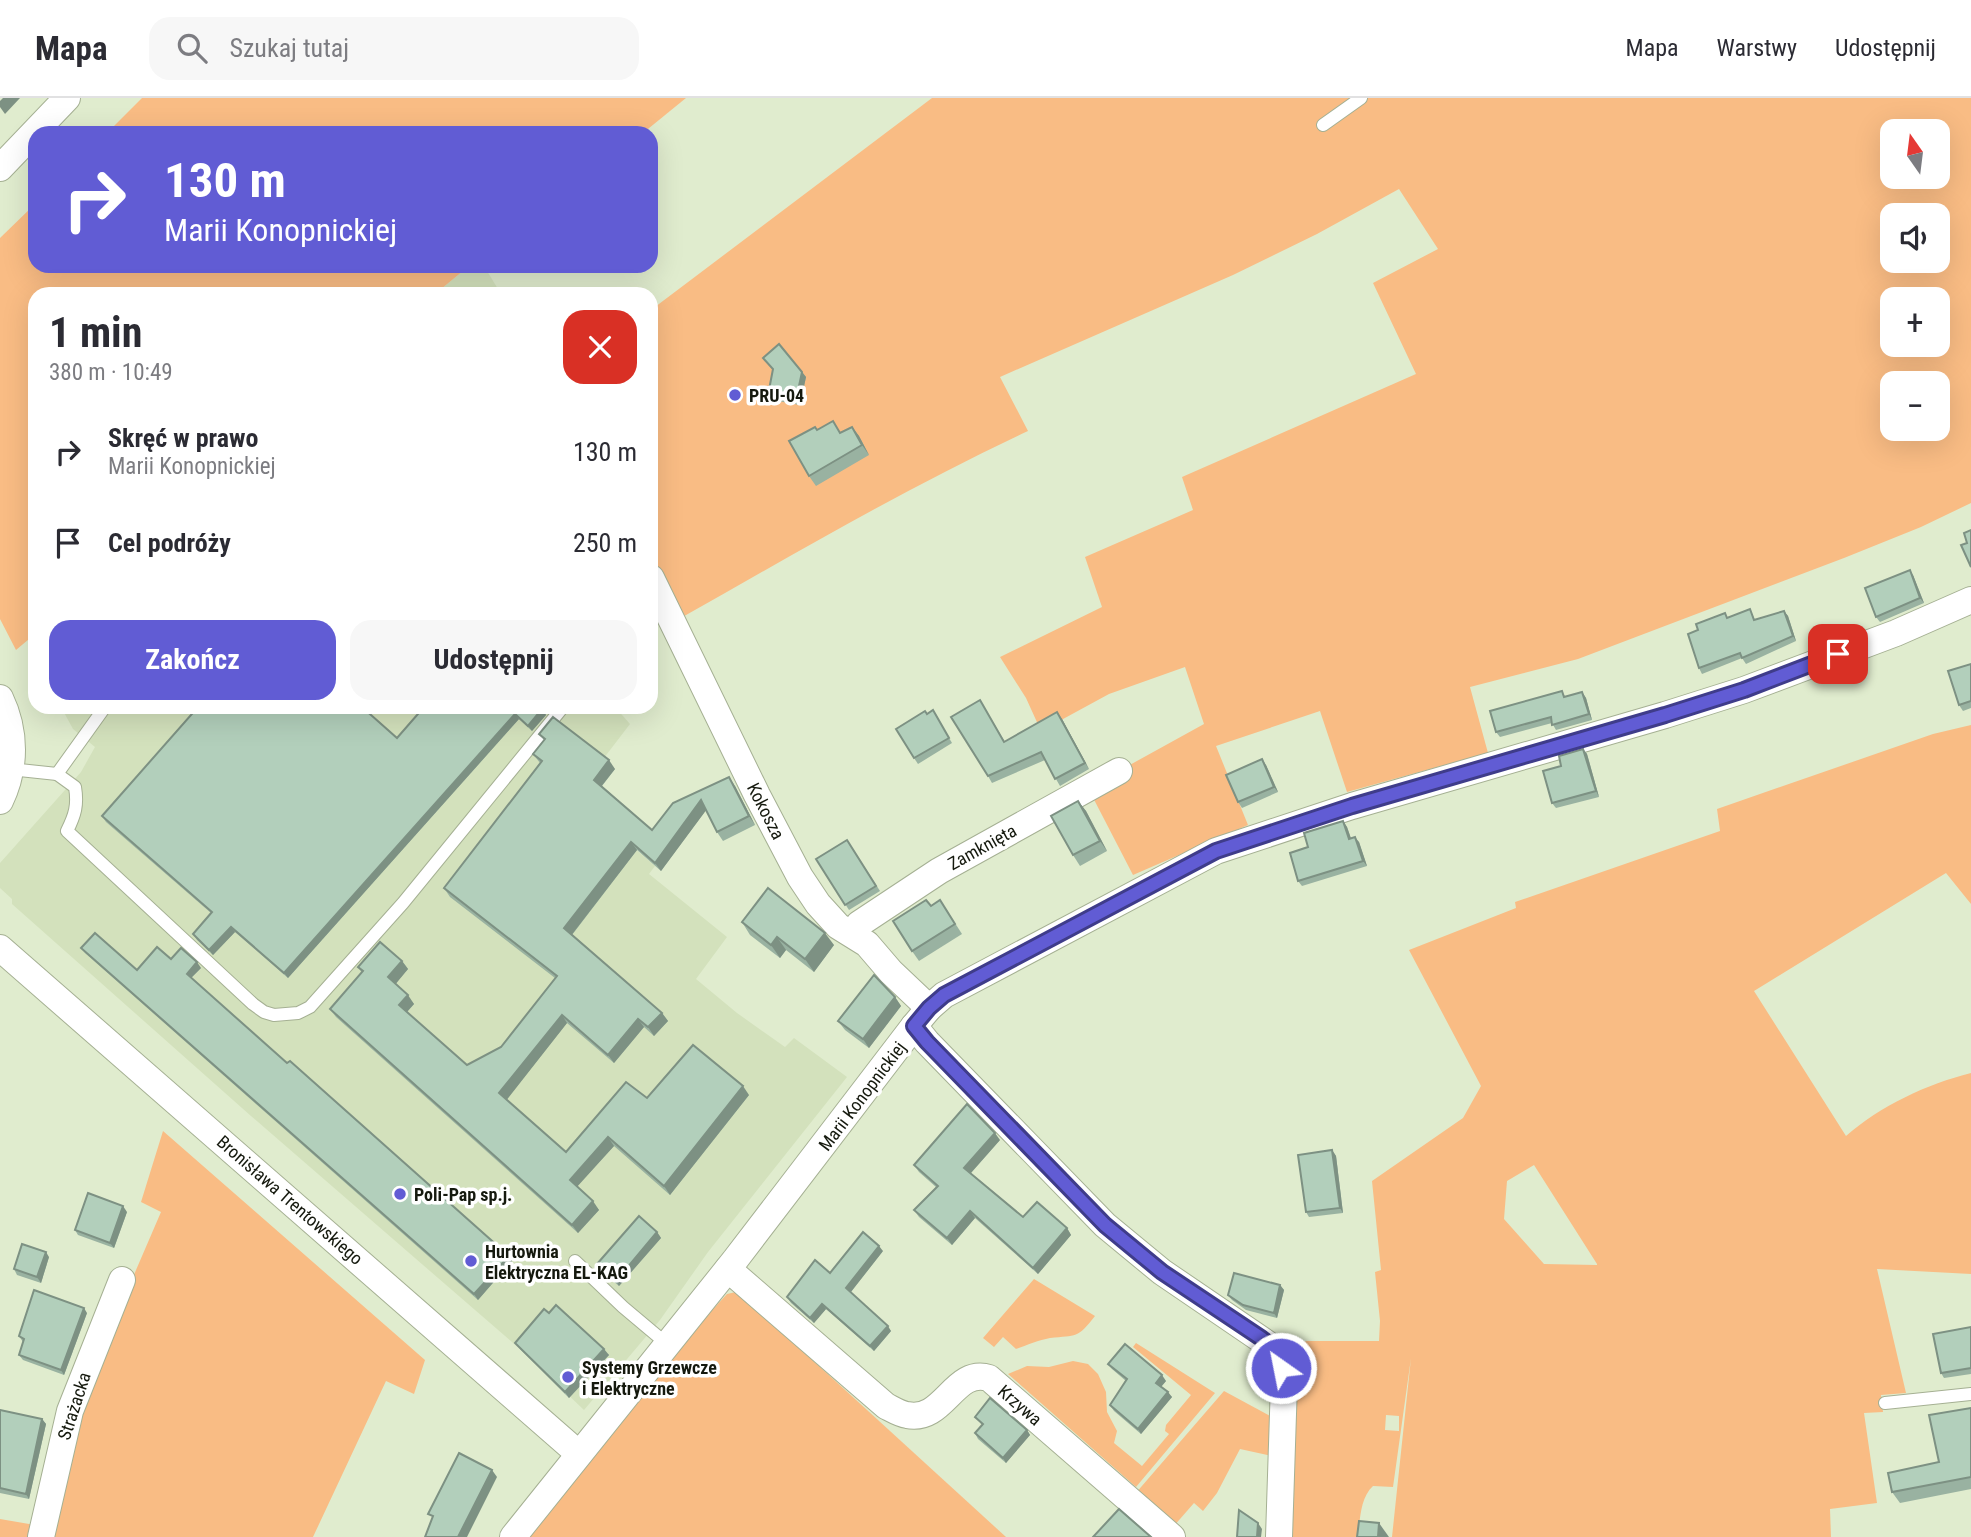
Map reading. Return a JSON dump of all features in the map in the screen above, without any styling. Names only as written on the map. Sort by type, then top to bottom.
[{"type":"street","points":[[40,126],[67,98]]},
{"type":"street","points":[[0,168],[28,139]]},
{"type":"street","name":"Kokosza","points":[[658,592],[800,877],[818,904],[838,926],[867,944],[891,972],[922,1017],[927,1042],[1105,1225],[1162,1272],[1272,1347],[1278,1357],[1284,1383],[1279,1537]]},
{"type":"street","name":"Marii Konopnickiej","points":[[513,1537],[728,1269],[922,1017],[944,995],[1216,851],[1352,806],[1654,719],[1744,690],[1896,633],[1971,600]]},
{"type":"street","points":[[0,698],[12,734],[10,769],[6,789],[0,801]]},
{"type":"street","name":"Zamknięta","points":[[853,934],[859,924],[939,871],[1119,771]]},
{"type":"street","name":"Bronisława Trentowskiego","points":[[0,948],[579,1454]]},
{"type":"street","name":"Krzywa","points":[[728,1269],[886,1406],[907,1415],[927,1413],[942,1403],[962,1382],[972,1377],[989,1378],[1172,1537]]},
{"type":"street","name":"Strażacka","points":[[41,1537],[70,1411],[122,1280]]},
{"type":"lane","points":[[1323,125],[1361,98]]},
{"type":"lane","points":[[57,774],[101,714]]},
{"type":"lane","points":[[10,769],[57,774],[75,787],[78,803],[67,831],[264,1013],[287,1016],[310,1007],[320,997],[403,903],[557,714]]},
{"type":"lane","points":[[575,1261],[667,1345]]},
{"type":"lane","points":[[1885,1403],[1971,1394]]},
{"type":"shaded area","points":[[142,98],[686,98],[652,126],[114,126]]},
{"type":"shaded area","points":[[932,98],[1971,98],[1971,503],[1921,527],[1844,558],[1578,659],[1470,687],[1488,753],[1347,792],[1320,711],[1216,746],[1248,825],[1133,875],[1088,788],[1204,724],[1185,667],[1109,694],[1041,731],[1026,698],[1000,657],[1102,607],[1085,557],[1193,510],[1182,477],[1416,374],[1373,283],[1438,249],[1399,189],[1317,234],[1233,275],[1000,377],[1028,431],[895,498],[679,619],[658,575],[658,305]]},
{"type":"shaded area","points":[[28,211],[28,273],[460,273],[444,287],[28,287],[28,640],[16,650],[0,619],[0,238]]},
{"type":"shaded area","points":[[460,273],[488,273],[497,287],[444,287]]},
{"type":"shaded area","points":[[65,714],[621,714],[630,724],[574,797],[655,866],[649,874],[727,937],[696,979],[737,1013],[785,1047],[794,1038],[847,1077],[708,1252],[660,1320],[584,1410],[520,1349],[12,904],[12,899],[0,888],[0,863],[81,772],[95,747],[73,729]]},
{"type":"shaded area","points":[[1971,725],[1971,904],[1946,873],[1754,991],[1846,1136],[1905,1097],[1971,1073],[1971,1274],[1877,1269],[1906,1393],[1881,1395],[1883,1412],[1864,1413],[1877,1503],[1830,1509],[1831,1537],[1392,1537],[1411,1358],[1393,1487],[1373,1486],[1369,1491],[1361,1510],[1358,1537],[1291,1537],[1289,1363],[1293,1352],[1299,1344],[1307,1341],[1379,1341],[1380,1321],[1375,1272],[1381,1270],[1372,1181],[1463,1118],[1481,1086],[1409,950],[1516,908],[1515,902],[1720,831],[1717,809],[1933,734]],"holes":[[[1534,1165],[1597,1264],[1597,1265],[1544,1264],[1504,1219],[1507,1181]],[[1386,1415],[1399,1416],[1399,1431],[1385,1430]]]},
{"type":"shaded area","points":[[163,1131],[425,1360],[414,1394],[386,1381],[313,1537],[47,1537],[59,1471],[102,1349],[161,1212],[141,1202]]},
{"type":"shaded area","points":[[1034,1279],[1095,1316],[1084,1329],[1071,1336],[1046,1339],[1016,1349],[1003,1337],[994,1347],[983,1338]]},
{"type":"shaded area","points":[[736,1292],[1006,1537],[528,1537],[705,1318],[727,1294]]},
{"type":"shaded area","points":[[1136,1343],[1215,1393],[1136,1487],[1008,1374],[1027,1366],[1049,1367],[1073,1361],[1088,1364],[1098,1374],[1106,1392],[1107,1412],[1117,1431],[1114,1443],[1142,1466],[1169,1434],[1165,1431],[1166,1425],[1191,1395],[1133,1347]]},
{"type":"shaded area","points":[[1224,1391],[1274,1418],[1272,1456],[1240,1449],[1217,1493],[1203,1511],[1194,1503],[1173,1527],[1135,1494]]},
{"type":"shaded area","points":[[0,1519],[35,1525],[32,1537],[0,1537]]},
{"type":"building","points":[[779,344],[802,372],[796,400],[768,395],[773,369],[763,358]]},
{"type":"building","points":[[833,421],[840,433],[852,427],[862,445],[809,476],[789,441]]},
{"type":"building","points":[[1971,530],[1971,567],[1961,545],[1967,543],[1964,533]]},
{"type":"building","points":[[1910,570],[1920,598],[1876,617],[1865,588]]},
{"type":"building","points":[[1750,609],[1754,620],[1784,611],[1793,636],[1742,658],[1740,653],[1699,668],[1688,634],[1698,630],[1696,624],[1725,613],[1727,618]]},
{"type":"building","points":[[1971,664],[1971,701],[1959,705],[1948,671]]},
{"type":"building","points":[[1562,691],[1564,697],[1582,692],[1589,714],[1552,725],[1551,717],[1496,732],[1490,711]]},
{"type":"building","points":[[980,700],[1004,742],[1057,712],[1085,763],[1055,779],[1041,752],[988,776],[951,717]]},
{"type":"building","points":[[933,710],[949,738],[914,758],[896,729],[925,711],[927,714]]},
{"type":"building","points":[[192,714],[370,714],[397,738],[418,714],[515,714],[284,973],[231,927],[209,950],[193,934],[212,912],[102,816]]},
{"type":"building","points":[[515,714],[538,714],[528,726]]},
{"type":"building","points":[[553,717],[609,760],[594,780],[652,830],[673,803],[729,777],[749,816],[717,832],[701,800],[655,863],[631,842],[564,928],[662,1013],[648,1027],[638,1019],[608,1055],[562,1015],[499,1093],[566,1152],[626,1082],[647,1098],[693,1045],[743,1086],[664,1186],[608,1137],[570,1180],[593,1201],[572,1225],[330,1009],[363,971],[358,967],[380,942],[402,961],[388,977],[408,995],[399,1005],[467,1065],[501,1047],[557,976],[444,888],[542,761],[533,754],[545,739],[539,734]]},
{"type":"building","points":[[1583,749],[1596,791],[1552,803],[1543,771],[1561,766],[1559,756]]},
{"type":"building","points":[[1262,759],[1274,787],[1238,802],[1226,775]]},
{"type":"building","points":[[1078,801],[1100,841],[1073,855],[1051,816]]},
{"type":"building","points":[[1343,821],[1349,839],[1355,837],[1363,861],[1298,881],[1290,853],[1308,847],[1304,833]]},
{"type":"building","points":[[847,840],[876,886],[845,905],[816,859]]},
{"type":"building","points":[[768,888],[825,933],[805,959],[777,937],[771,945],[742,922]]},
{"type":"building","points":[[926,900],[931,906],[940,900],[955,924],[912,951],[893,921]]},
{"type":"building","points":[[95,933],[137,970],[157,947],[171,959],[181,948],[197,962],[187,974],[287,1063],[290,1061],[509,1256],[474,1294],[81,948]]},
{"type":"building","points":[[874,975],[895,997],[863,1039],[838,1021]]},
{"type":"building","points":[[967,1104],[995,1133],[964,1168],[1023,1217],[1037,1202],[1067,1228],[1033,1268],[970,1211],[947,1238],[914,1210],[938,1186],[914,1165]]},
{"type":"building","points":[[1332,1150],[1340,1208],[1306,1212],[1298,1155]]},
{"type":"building","points":[[88,1193],[123,1206],[110,1243],[75,1230]]},
{"type":"building","points":[[639,1216],[657,1232],[616,1281],[597,1264]]},
{"type":"building","points":[[863,1232],[879,1246],[846,1288],[888,1326],[870,1346],[822,1304],[810,1318],[787,1297],[815,1260],[830,1273]]},
{"type":"building","points":[[22,1244],[46,1252],[37,1277],[14,1269]]},
{"type":"building","points":[[1234,1273],[1280,1285],[1274,1313],[1243,1305],[1228,1295]]},
{"type":"building","points":[[34,1290],[84,1308],[61,1370],[19,1355],[24,1339],[19,1336]]},
{"type":"building","name":"Systemy Grzewcze i Elektryczne","points":[[556,1305],[604,1349],[565,1392],[515,1343],[544,1309],[549,1313]]},
{"type":"building","points":[[1971,1327],[1971,1368],[1941,1373],[1933,1334]]},
{"type":"building","points":[[1125,1344],[1162,1375],[1156,1383],[1168,1392],[1138,1429],[1110,1405],[1127,1379],[1108,1364]]},
{"type":"building","points":[[990,1398],[1027,1430],[1003,1458],[975,1433],[983,1424],[975,1417]]},
{"type":"building","points":[[1971,1408],[1971,1477],[1892,1492],[1888,1473],[1939,1462],[1929,1415]]},
{"type":"building","points":[[0,1410],[42,1419],[26,1494],[0,1488]]},
{"type":"building","points":[[459,1453],[492,1470],[458,1537],[425,1537],[433,1516],[428,1514]]},
{"type":"building","points":[[1119,1509],[1151,1537],[1093,1537]]},
{"type":"building","points":[[1239,1510],[1258,1523],[1257,1537],[1237,1537]]},
{"type":"building","points":[[1359,1521],[1379,1523],[1378,1537],[1357,1537]]},
{"type":"place","name":"PRU-04","points":[[735,395]]},
{"type":"place","name":"Poli-Pap sp.j.","points":[[400,1194]]},
{"type":"place","name":"Hurtownia Elektryczna EL-KAG","points":[[471,1261]]},
{"type":"place","name":"Systemy Grzewcze i Elektryczne","points":[[568,1377]]},
{"type":"route","points":[[1281,1368],[1272,1347],[1261,1338],[1162,1272],[1105,1225],[914,1026],[944,995],[1216,851],[1352,806],[1744,690],[1838,654]]}]
